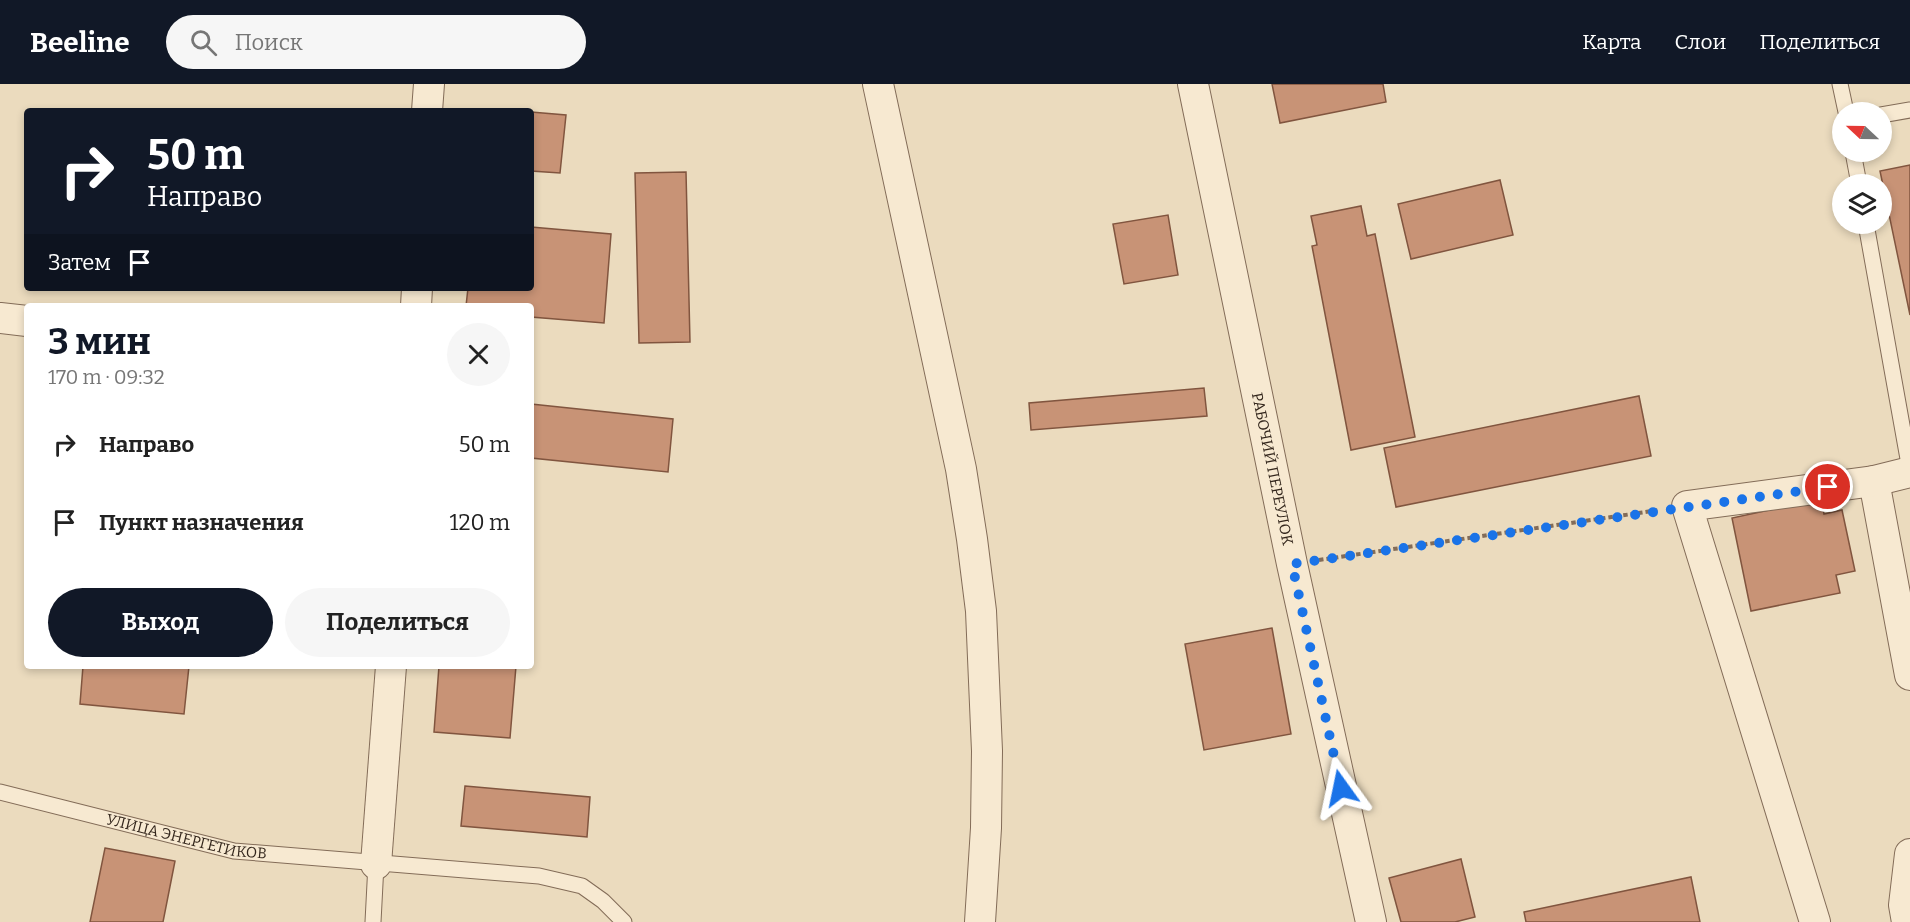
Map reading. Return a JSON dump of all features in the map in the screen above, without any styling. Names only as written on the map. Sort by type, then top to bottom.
[{"type":"street","points":[[427,108],[429,84]]},
{"type":"street","points":[[878,84],[961,469],[981,611],[987,751],[986,828],[980,922]]},
{"type":"street","name":"РАБОЧИЙ ПЕРЕУЛОК","points":[[1193,84],[1292,564],[1371,922]]},
{"type":"street","points":[[0,318],[24,321]]},
{"type":"street","points":[[1815,922],[1687,506],[1875,481],[1910,471]]},
{"type":"street","points":[[1875,481],[1910,675]]},
{"type":"street","points":[[376,864],[391,669]]},
{"type":"street","points":[[1907,922],[1904,905],[1910,854]]},
{"type":"lane","points":[[1840,84],[1844,102]]},
{"type":"lane","points":[[1892,113],[1910,110]]},
{"type":"lane","points":[[1868,234],[1910,471]]},
{"type":"lane","name":"УЛИЦА ЭНЕРГЕТИКОВ","points":[[0,792],[234,851],[539,876],[582,886],[603,900],[624,922]]},
{"type":"lane","points":[[373,922],[376,864]]},
{"type":"path","points":[[1292,564],[1687,506]]},
{"type":"building","points":[[1272,84],[1383,84],[1386,102],[1280,123]]},
{"type":"building","points":[[534,112],[566,115],[560,173],[534,171]]},
{"type":"building","points":[[1910,165],[1910,315],[1892,229],[1892,174],[1881,174],[1880,171]]},
{"type":"building","points":[[686,172],[690,342],[639,343],[635,173]]},
{"type":"building","points":[[1500,180],[1513,235],[1411,259],[1398,204]]},
{"type":"building","points":[[1361,206],[1367,236],[1375,234],[1415,437],[1351,450],[1312,246],[1317,245],[1311,216]]},
{"type":"building","points":[[1168,215],[1178,275],[1124,284],[1113,224]]},
{"type":"building","points":[[534,227],[611,234],[604,323],[534,317],[534,303],[466,303],[468,291],[534,291]]},
{"type":"building","points":[[1204,388],[1207,416],[1031,430],[1029,403]]},
{"type":"building","points":[[1639,396],[1651,456],[1396,507],[1384,448]]},
{"type":"building","points":[[534,404],[673,419],[668,472],[534,458]]},
{"type":"building","points":[[1821,499],[1824,514],[1842,510],[1855,571],[1836,575],[1840,593],[1751,611],[1732,518]]},
{"type":"building","points":[[1272,628],[1291,734],[1204,750],[1185,644]]},
{"type":"building","points":[[83,669],[189,669],[184,714],[80,704]]},
{"type":"building","points":[[439,669],[516,669],[510,738],[434,732]]},
{"type":"building","points":[[465,786],[590,797],[587,837],[461,826]]},
{"type":"building","points":[[105,848],[175,861],[163,922],[90,922]]},
{"type":"building","points":[[1461,859],[1475,917],[1455,922],[1401,922],[1389,878]]},
{"type":"building","points":[[1691,877],[1700,922],[1526,922],[1524,912]]},
{"type":"route","points":[[1341,788],[1292,564],[1828,487]]}]
